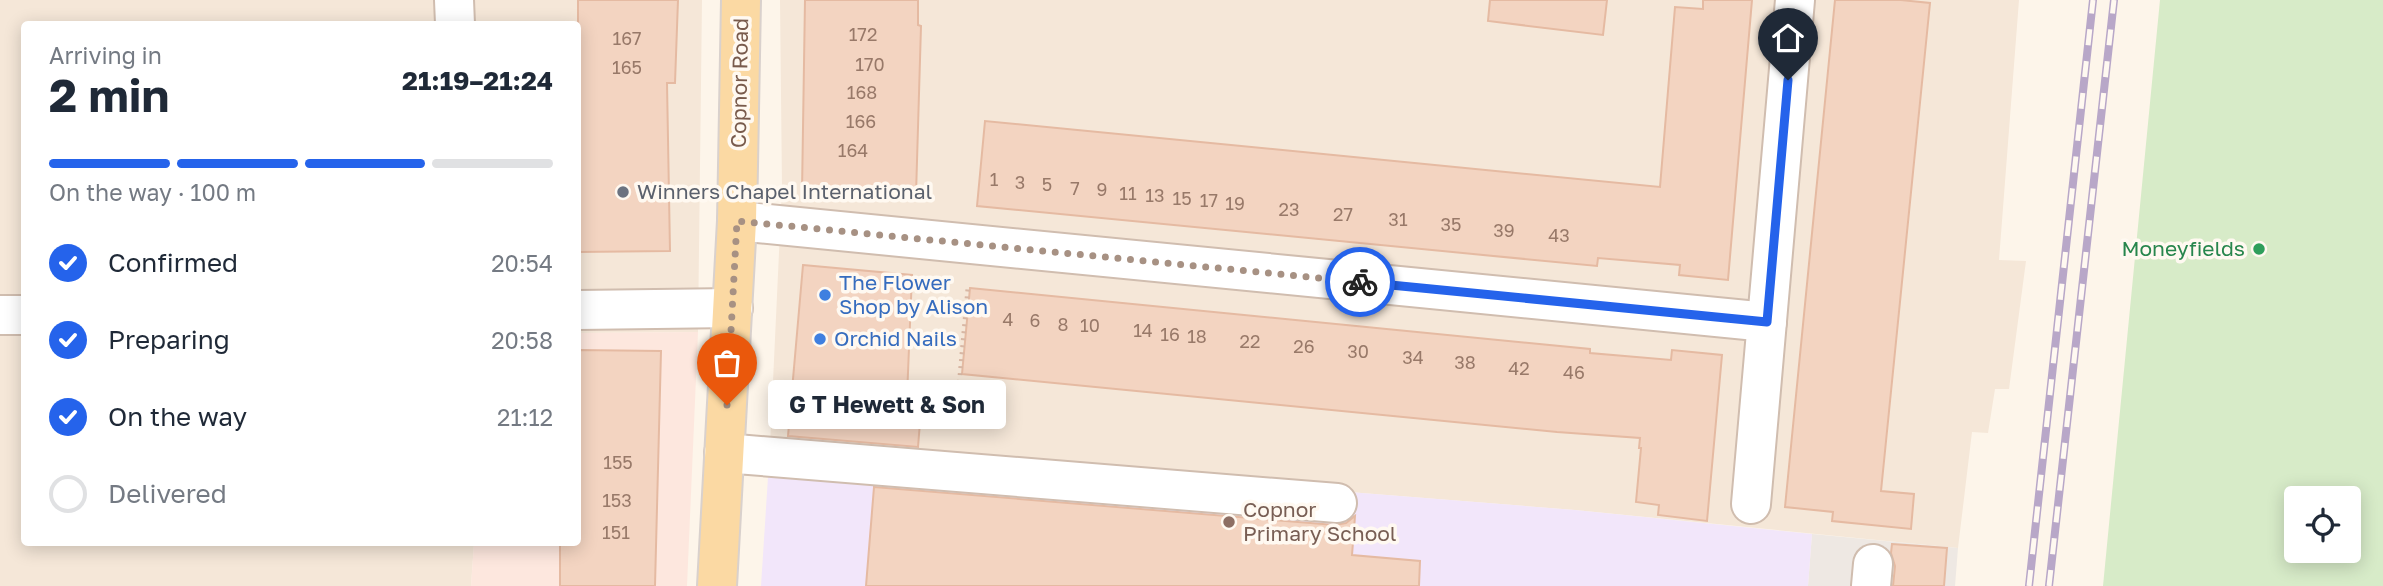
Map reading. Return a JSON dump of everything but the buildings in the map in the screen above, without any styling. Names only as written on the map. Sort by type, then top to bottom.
[{"type":"main road","name":"Copnor Road","points":[[717,586],[737,221],[741,0]]},
{"type":"street","points":[[454,0],[455,21]]},
{"type":"street","points":[[1751,504],[1795,0]]},
{"type":"street","points":[[737,221],[1767,322]]},
{"type":"street","points":[[581,310],[733,308]]},
{"type":"street","points":[[0,315],[21,315]]},
{"type":"street","points":[[724,453],[1337,503]]},
{"type":"path","points":[[958,396],[971,244]]},
{"type":"shaded area","points":[[0,0],[702,0],[698,332],[581,333],[581,21],[21,21],[21,546],[474,546],[471,586],[0,586]]},
{"type":"shaded area","points":[[780,0],[2019,0],[1999,260],[2026,261],[2009,389],[1995,389],[1988,433],[1972,432],[1958,548],[1575,510],[770,446],[782,188]]},
{"type":"shaded area","points":[[698,332],[687,586],[471,586],[474,546],[581,546],[581,333]]},
{"type":"shaded area","name":"Copnor Primary School","points":[[770,446],[1575,510],[1812,534],[1808,586],[761,586]]},
{"type":"shaded area","points":[[1812,534],[1958,548],[1955,586],[1808,586]]},
{"type":"green space","name":"Moneyfields","points":[[2160,0],[2383,0],[2383,586],[2103,586]]},
{"type":"railway","points":[[2029,586],[2093,0]]},
{"type":"railway","points":[[2049,586],[2114,0]]},
{"type":"way so far","points":[[727,405],[737,221],[1360,282]]},
{"type":"place","name":"Winners Chapel International","points":[[623,192]]},
{"type":"place","name":"Moneyfields","points":[[2259,249]]},
{"type":"place","name":"The Flower Shop by Alison","points":[[825,295]]},
{"type":"place","name":"Orchid Nails","points":[[820,339]]},
{"type":"place","name":"G T Hewett & Son","points":[[727,405]]},
{"type":"place","name":"Copnor Primary School","points":[[1229,522]]},
{"type":"route","points":[[1360,282],[1767,322],[1788,80]]}]
